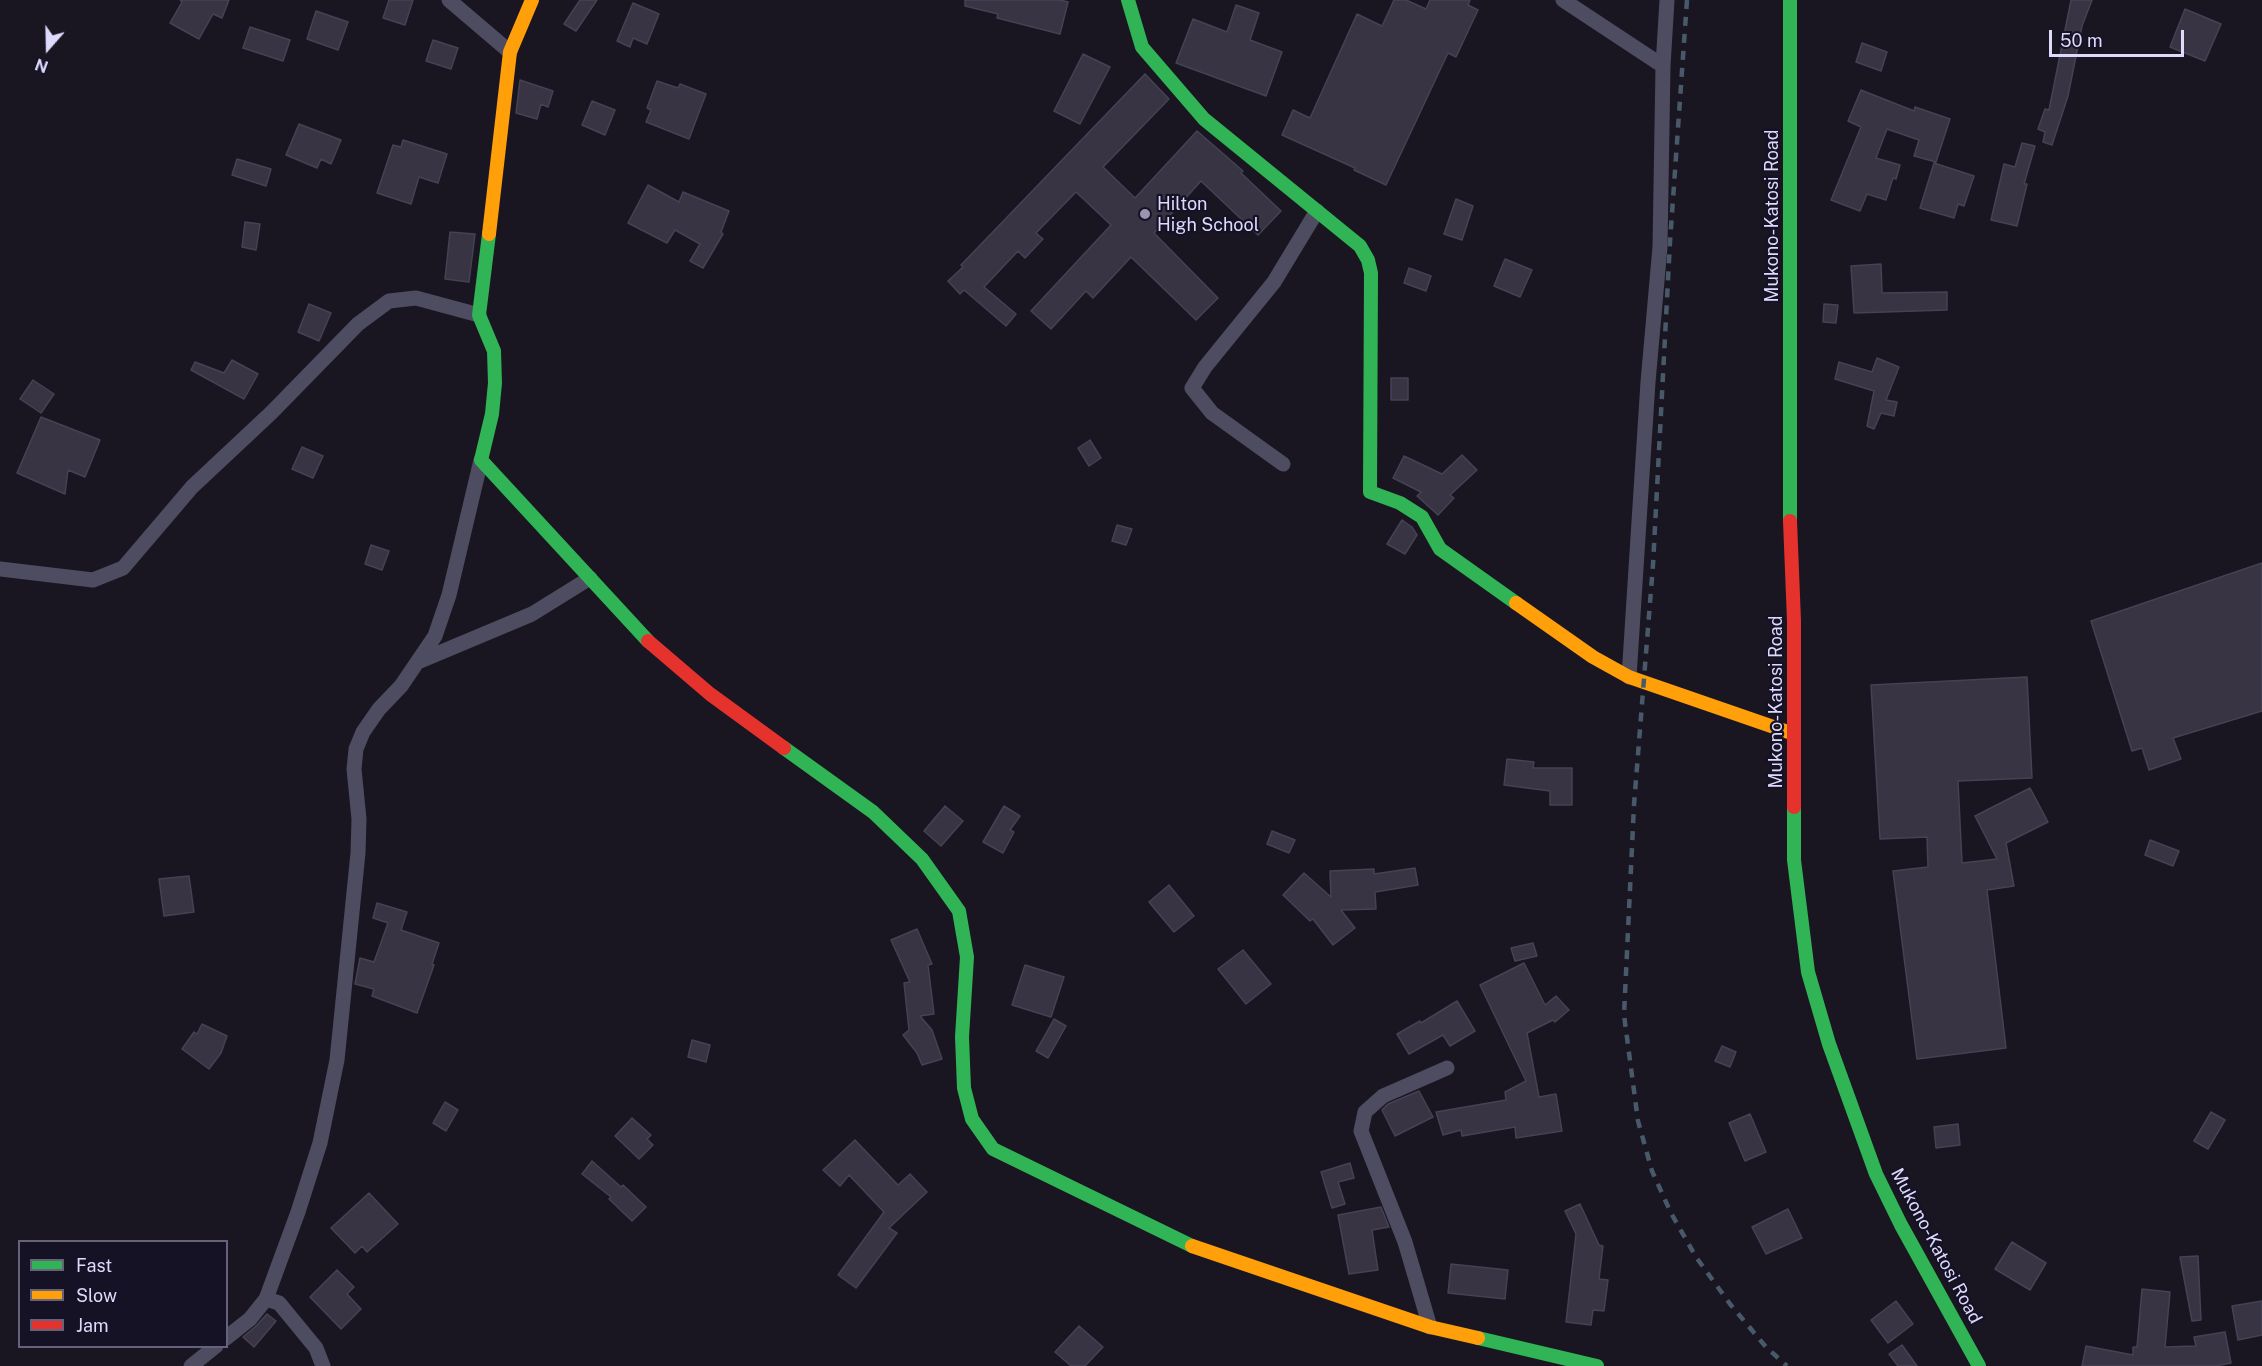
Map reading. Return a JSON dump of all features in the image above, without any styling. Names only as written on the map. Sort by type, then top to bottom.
[{"type":"street","points":[[449,0],[510,52]]},
{"type":"street","points":[[228,1336],[250,1319],[266,1299],[320,1143],[337,1060],[358,853],[359,819],[354,769],[356,749],[363,732],[379,709],[401,686],[435,636],[448,595],[492,414],[495,383],[494,351],[479,315],[510,52],[532,0]]},
{"type":"street","points":[[1128,0],[1142,47],[1204,119],[1360,246],[1368,260],[1371,273],[1370,492],[1400,503],[1422,517],[1440,549],[1593,657],[1629,677],[1794,734]]},
{"type":"street","points":[[1563,0],[1663,66]]},
{"type":"street","points":[[1629,677],[1648,382],[1660,247],[1663,66],[1667,0]]},
{"type":"street","name":"Mukono-Katosi Road","points":[[1790,0],[1789,505],[1794,621],[1794,860],[1808,972],[1833,1055],[1876,1174],[1900,1225],[1979,1366]]},
{"type":"street","points":[[1283,464],[1212,412],[1192,388],[1205,367],[1274,282],[1317,211]]},
{"type":"street","points":[[0,569],[93,580],[123,568],[192,487],[271,413],[358,324],[389,301],[416,298],[479,315]]},
{"type":"street","points":[[481,460],[656,650],[710,694],[873,812],[922,859],[959,911],[967,957],[962,1038],[963,1088],[972,1119],[993,1149],[1184,1243],[1430,1327],[1597,1366]]},
{"type":"street","points":[[420,661],[532,614],[590,578]]},
{"type":"street","points":[[1430,1327],[1404,1242],[1360,1131],[1365,1112],[1383,1096],[1447,1068]]},
{"type":"street","points":[[266,1299],[279,1303],[316,1348],[323,1366]]},
{"type":"street","points":[[191,1366],[215,1348]]},
{"type":"building","points":[[180,0],[229,0],[222,18],[213,14],[199,39],[170,23],[182,2]]},
{"type":"building","points":[[389,0],[413,0],[405,25],[383,18]]},
{"type":"building","points":[[580,0],[597,0],[576,31],[564,24]]},
{"type":"building","points":[[965,0],[1060,0],[1068,2],[1060,34],[997,18],[998,14],[965,6]]},
{"type":"building","points":[[1394,0],[1406,0],[1426,9],[1430,0],[1470,0],[1468,5],[1478,10],[1456,57],[1448,53],[1386,185],[1354,170],[1355,168],[1282,135],[1293,110],[1310,118],[1357,14],[1382,26]]},
{"type":"building","points":[[2071,0],[2092,0],[2082,26],[2068,96],[2052,145],[2043,142],[2045,132],[2038,129],[2045,109],[2049,110]]},
{"type":"building","points":[[633,3],[659,14],[647,44],[633,38],[630,47],[617,41]]},
{"type":"building","points":[[1236,5],[1259,13],[1250,40],[1282,52],[1266,96],[1176,63],[1193,19],[1227,32]]},
{"type":"building","points":[[2185,9],[2221,24],[2205,61],[2170,47]]},
{"type":"building","points":[[316,11],[348,22],[338,50],[307,39]]},
{"type":"building","points":[[250,27],[290,40],[283,61],[243,48]]},
{"type":"building","points":[[433,40],[458,48],[451,69],[426,61]]},
{"type":"building","points":[[1862,43],[1887,52],[1881,71],[1856,62]]},
{"type":"building","points":[[1083,54],[1110,67],[1080,124],[1054,111]]},
{"type":"building","points":[[1145,74],[1169,99],[1103,167],[1135,198],[1197,131],[1243,171],[1241,173],[1281,211],[1258,235],[1201,181],[1154,233],[1218,298],[1196,320],[1131,257],[1093,298],[1086,291],[1051,329],[1031,311],[1111,225],[1076,192],[1036,233],[1043,239],[1025,258],[1018,251],[984,287],[1016,314],[1006,326],[964,290],[960,294],[948,281]]},
{"type":"building","points":[[520,80],[553,91],[548,107],[541,104],[537,119],[516,113]]},
{"type":"building","points":[[657,81],[678,88],[680,84],[706,94],[689,139],[646,122],[651,110],[647,108]]},
{"type":"building","points":[[1861,90],[1914,111],[1915,107],[1950,119],[1936,162],[1914,156],[1919,140],[1887,129],[1876,158],[1900,165],[1896,179],[1893,178],[1886,200],[1867,194],[1860,211],[1831,200],[1861,127],[1848,121]]},
{"type":"building","points":[[592,101],[615,110],[605,135],[582,125]]},
{"type":"building","points":[[299,124],[341,140],[331,164],[321,159],[317,168],[286,155]]},
{"type":"building","points":[[403,140],[447,154],[438,183],[419,177],[411,204],[377,193],[393,145],[401,147]]},
{"type":"building","points":[[2022,143],[2035,146],[2024,184],[2027,184],[2017,226],[1991,220],[2004,164],[2015,167]]},
{"type":"building","points":[[237,159],[271,169],[266,186],[232,175]]},
{"type":"building","points":[[1934,163],[1974,176],[1964,206],[1958,204],[1954,218],[1920,208]]},
{"type":"building","points":[[648,185],[679,202],[683,192],[729,211],[721,232],[723,234],[703,268],[690,261],[700,244],[675,230],[667,243],[628,223]]},
{"type":"building","points":[[1456,199],[1473,206],[1462,240],[1444,234]]},
{"type":"building","points":[[245,222],[260,224],[256,250],[242,247]]},
{"type":"building","points":[[450,232],[475,234],[469,282],[445,279]]},
{"type":"building","points":[[1505,259],[1532,270],[1520,297],[1494,286]]},
{"type":"building","points":[[1881,264],[1882,293],[1947,292],[1947,310],[1854,313],[1851,266]]},
{"type":"building","points":[[1409,268],[1431,276],[1426,291],[1404,283]]},
{"type":"building","points":[[309,304],[331,313],[319,341],[298,332]]},
{"type":"building","points":[[1824,304],[1838,305],[1836,323],[1823,322]]},
{"type":"building","points":[[1877,358],[1899,367],[1886,400],[1897,402],[1894,416],[1881,413],[1874,429],[1867,426],[1874,391],[1835,379],[1839,362],[1872,372]]},
{"type":"building","points":[[232,360],[258,374],[244,399],[191,370],[195,362],[224,373]]},
{"type":"building","points":[[1391,378],[1408,378],[1408,400],[1391,400]]},
{"type":"building","points":[[33,380],[54,394],[41,413],[20,399]]},
{"type":"building","points":[[41,417],[100,440],[85,477],[68,470],[65,494],[17,473]]},
{"type":"building","points":[[1090,440],[1101,458],[1089,466],[1078,448]]},
{"type":"building","points":[[302,447],[323,456],[313,478],[292,469]]},
{"type":"building","points":[[1462,455],[1477,470],[1450,495],[1454,498],[1438,515],[1417,496],[1421,492],[1393,478],[1404,456],[1442,474]]},
{"type":"building","points":[[1402,520],[1412,527],[1417,535],[1405,554],[1387,544]]},
{"type":"building","points":[[1117,525],[1132,529],[1126,545],[1112,541]]},
{"type":"building","points":[[371,545],[389,551],[382,570],[365,564]]},
{"type":"building","points":[[2262,563],[2262,711],[2173,738],[2181,759],[2149,770],[2142,748],[2132,751],[2091,621]]},
{"type":"building","points":[[2027,677],[2032,778],[1958,781],[1962,863],[1997,859],[1975,816],[2030,788],[2048,822],[2006,843],[2014,886],[1987,890],[2006,1048],[1917,1059],[1893,871],[1928,867],[1927,837],[1880,839],[1871,685]]},
{"type":"building","points":[[1507,759],[1534,762],[1533,768],[1572,768],[1572,805],[1550,805],[1550,791],[1504,785]]},
{"type":"building","points":[[945,806],[963,821],[941,846],[924,831]]},
{"type":"building","points":[[1004,806],[1020,816],[1010,830],[1014,832],[1003,853],[983,842]]},
{"type":"building","points":[[1272,831],[1295,840],[1289,853],[1267,844]]},
{"type":"building","points":[[2150,840],[2179,851],[2173,866],[2145,855]]},
{"type":"building","points":[[1415,868],[1418,885],[1375,892],[1376,909],[1341,910],[1355,928],[1333,945],[1313,919],[1310,921],[1283,895],[1304,873],[1331,897],[1330,871],[1374,869],[1374,874]]},
{"type":"building","points":[[189,876],[194,912],[164,916],[159,879]]},
{"type":"building","points":[[1169,885],[1194,916],[1174,932],[1149,902]]},
{"type":"building","points":[[377,903],[407,912],[401,930],[439,943],[432,964],[434,965],[417,1013],[372,996],[374,989],[355,984],[360,958],[374,962],[388,923],[373,918]]},
{"type":"building","points":[[917,929],[932,964],[928,965],[934,1014],[920,1016],[932,1030],[942,1059],[922,1065],[917,1053],[903,1035],[909,1030],[904,983],[910,982],[891,940]]},
{"type":"building","points":[[1533,943],[1537,956],[1515,961],[1511,948]]},
{"type":"building","points":[[1243,950],[1271,984],[1246,1004],[1218,969]]},
{"type":"building","points":[[1524,963],[1545,1005],[1556,996],[1569,1010],[1555,1022],[1553,1020],[1527,1033],[1539,1097],[1556,1094],[1562,1131],[1516,1138],[1515,1127],[1462,1136],[1461,1130],[1443,1135],[1436,1112],[1506,1100],[1505,1092],[1526,1081],[1480,985]]},
{"type":"building","points":[[1025,965],[1064,977],[1051,1017],[1012,1005]]},
{"type":"building","points":[[1457,1001],[1475,1031],[1450,1046],[1443,1035],[1409,1054],[1397,1034],[1420,1021],[1421,1023]]},
{"type":"building","points":[[1054,1019],[1066,1026],[1048,1058],[1036,1051]]},
{"type":"building","points":[[202,1024],[227,1036],[221,1053],[209,1069],[182,1049],[194,1032],[197,1034]]},
{"type":"building","points":[[692,1040],[710,1045],[706,1062],[688,1057]]},
{"type":"building","points":[[1722,1046],[1736,1052],[1730,1067],[1715,1061]]},
{"type":"building","points":[[1419,1091],[1433,1117],[1395,1136],[1382,1110],[1388,1104]]},
{"type":"building","points":[[445,1102],[458,1110],[446,1131],[433,1123]]},
{"type":"building","points":[[2211,1112],[2225,1120],[2208,1149],[2194,1141]]},
{"type":"building","points":[[1750,1114],[1766,1152],[1745,1161],[1729,1123]]},
{"type":"building","points":[[632,1118],[651,1135],[647,1139],[653,1145],[639,1159],[615,1136]]},
{"type":"building","points":[[1958,1124],[1960,1145],[1936,1148],[1934,1127]]},
{"type":"building","points":[[855,1140],[898,1185],[910,1174],[927,1192],[889,1228],[897,1233],[856,1288],[838,1275],[884,1212],[849,1175],[840,1186],[823,1170]]},
{"type":"building","points":[[592,1161],[621,1187],[623,1185],[646,1207],[632,1221],[609,1199],[611,1197],[582,1174]]},
{"type":"building","points":[[1350,1163],[1354,1178],[1338,1182],[1345,1204],[1332,1208],[1321,1172]]},
{"type":"building","points":[[369,1193],[398,1224],[367,1252],[362,1246],[355,1253],[331,1228]]},
{"type":"building","points":[[1580,1204],[1599,1245],[1603,1246],[1599,1279],[1608,1280],[1604,1311],[1593,1310],[1591,1325],[1566,1322],[1576,1234],[1565,1211]]},
{"type":"building","points":[[1381,1207],[1389,1227],[1372,1230],[1378,1270],[1349,1274],[1338,1215]]},
{"type":"building","points":[[1788,1209],[1802,1238],[1766,1254],[1752,1227]]},
{"type":"building","points":[[2012,1242],[2046,1263],[2030,1290],[1995,1269]]},
{"type":"building","points":[[2198,1256],[2201,1320],[2192,1321],[2180,1257]]},
{"type":"building","points":[[1451,1264],[1508,1270],[1505,1299],[1448,1293]]},
{"type":"building","points":[[337,1270],[354,1287],[347,1294],[361,1309],[341,1329],[310,1297]]},
{"type":"building","points":[[2142,1289],[2170,1292],[2165,1347],[2196,1346],[2194,1337],[2225,1332],[2231,1363],[2215,1366],[2082,1366],[2086,1346],[2133,1355],[2133,1347],[2137,1347]]},
{"type":"building","points":[[1896,1301],[1913,1324],[1888,1343],[1871,1320]]},
{"type":"building","points":[[2262,1301],[2262,1335],[2238,1340],[2232,1306]]},
{"type":"building","points":[[267,1314],[276,1321],[254,1347],[243,1337]]},
{"type":"building","points":[[1079,1326],[1103,1347],[1085,1366],[1071,1366],[1055,1352]]},
{"type":"building","points":[[1902,1345],[1917,1366],[1898,1366],[1889,1354]]},
{"type":"railway","points":[[1687,0],[1670,242],[1653,565],[1634,805],[1624,1015],[1638,1121],[1652,1171],[1671,1213],[1696,1257],[1730,1304],[1766,1347],[1787,1366]]},
{"type":"traffic: fast","points":[[1128,0],[1142,47],[1204,119],[1360,246],[1368,260],[1371,273],[1370,492],[1400,503],[1422,517],[1440,549],[1516,603]]},
{"type":"traffic: fast","points":[[1790,0],[1790,521]]},
{"type":"traffic: fast","points":[[489,234],[479,315],[494,351],[495,383],[492,414],[481,460],[648,641]]},
{"type":"traffic: fast","points":[[784,748],[873,812],[922,859],[959,911],[967,957],[962,1037],[964,1088],[972,1119],[993,1149],[1192,1246]]},
{"type":"traffic: fast","points":[[1794,807],[1794,860],[1808,972],[1829,1044],[1876,1174],[1901,1225],[1979,1366]]},
{"type":"traffic: fast","points":[[1478,1338],[1597,1366]]},
{"type":"traffic: slow","points":[[489,234],[510,52],[532,0]]},
{"type":"traffic: slow","points":[[1516,603],[1593,657],[1629,677],[1794,734]]},
{"type":"traffic: slow","points":[[1192,1246],[1430,1327],[1478,1338]]},
{"type":"traffic: jam","points":[[1790,521],[1794,621],[1794,807]]},
{"type":"traffic: jam","points":[[648,641],[710,694],[784,748]]},
{"type":"place","name":"Hilton High School","points":[[1145,214]]}]
